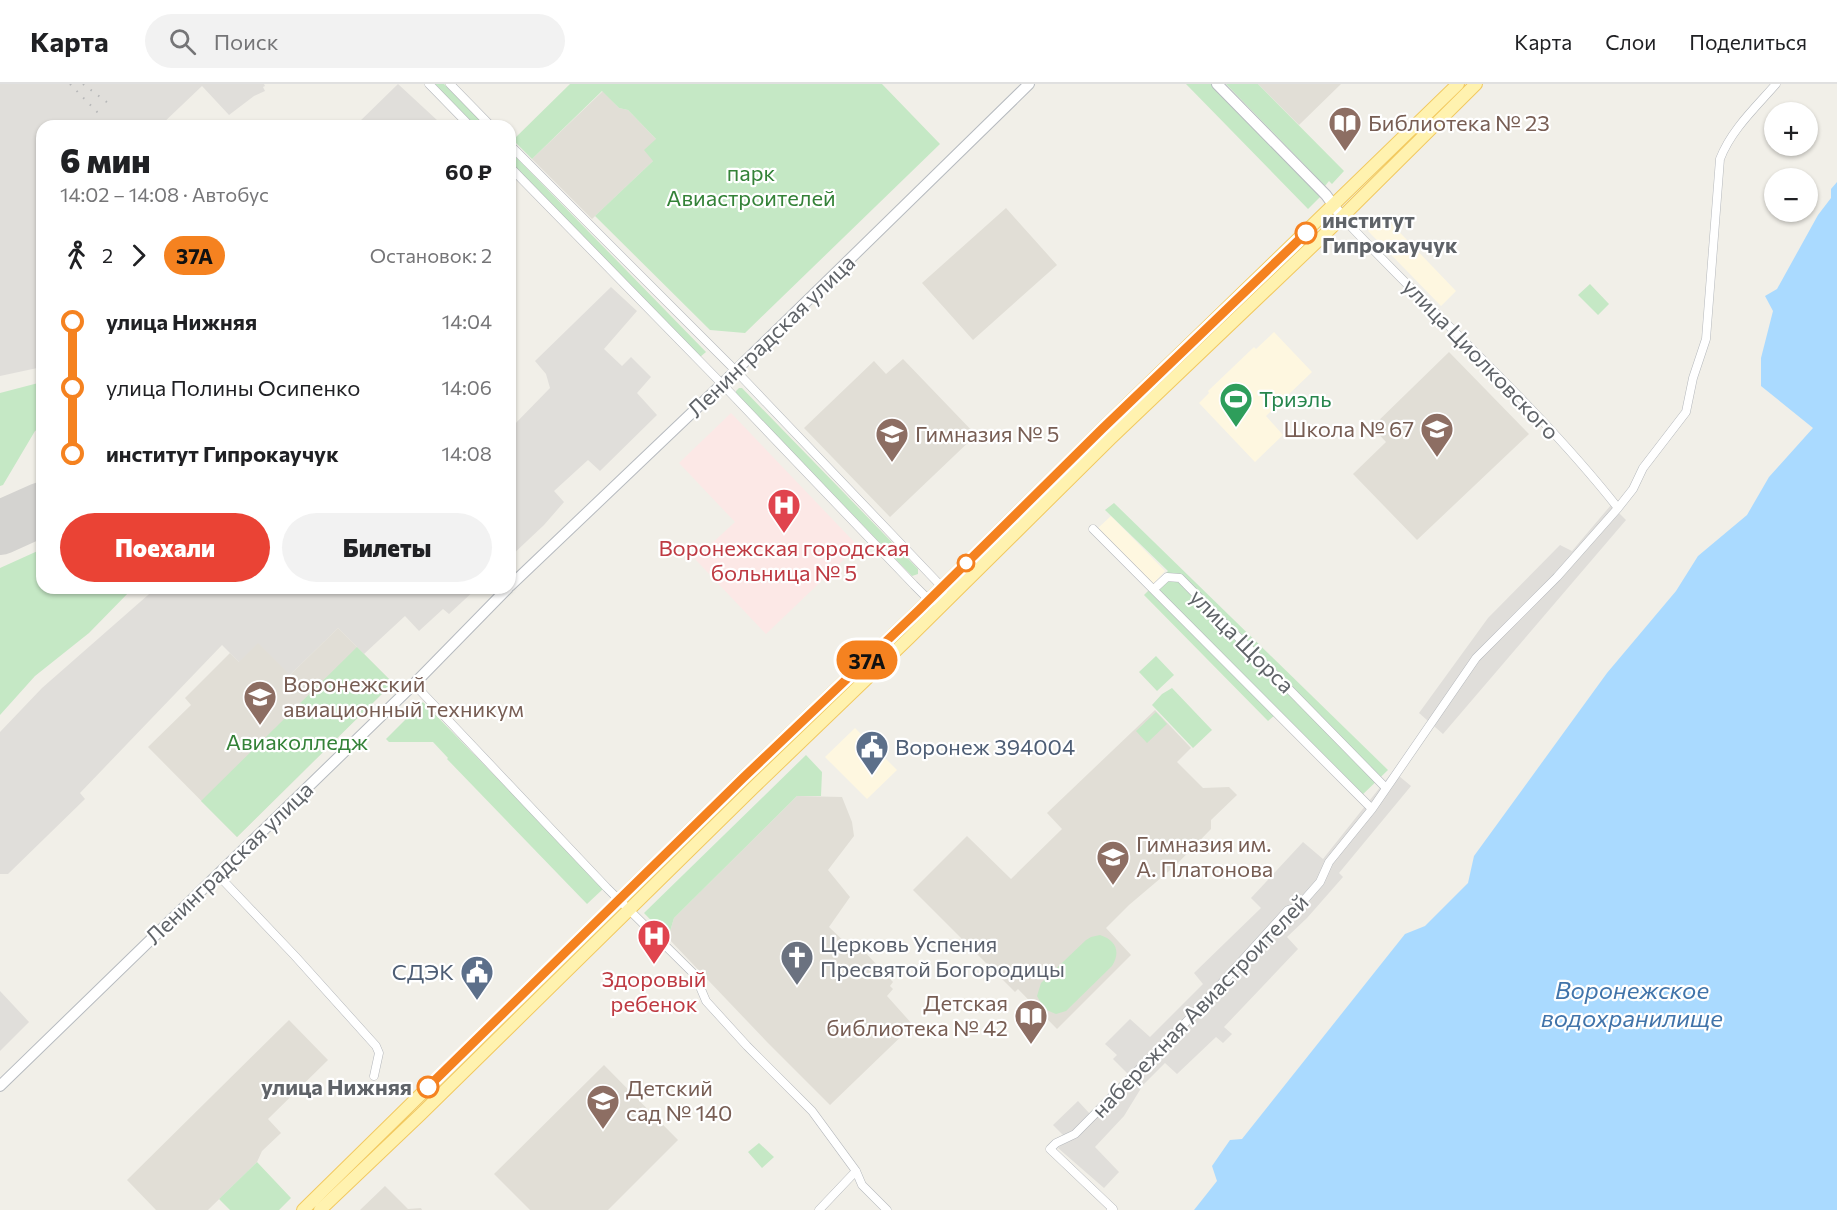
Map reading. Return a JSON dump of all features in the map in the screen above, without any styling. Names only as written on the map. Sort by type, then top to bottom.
[{"type":"main road","name":"Ленинградская улица","points":[[516,580],[723,384],[1029,84]]},
{"type":"main road","name":"улица Циолковского","points":[[1217,84],[1334,205],[1342,217]]},
{"type":"main road","points":[[320,1210],[422,1114],[625,905],[942,587],[1458,84]]},
{"type":"main road","points":[[303,1210],[944,604],[1111,438],[1342,217],[1476,84]]},
{"type":"main road","name":"Ленинградская улица","points":[[0,1086],[414,684],[502,594]]},
{"type":"street","points":[[429,84],[464,120]]},
{"type":"street","points":[[450,84],[485,120]]},
{"type":"street","name":"набережная Авиастроителей","points":[[1112,1210],[1050,1149],[1056,1143],[1075,1134],[1191,1017],[1288,910],[1298,907],[1320,882],[1329,862],[1371,809],[1476,658],[1557,577],[1618,508],[1633,489],[1643,468],[1686,412],[1693,378],[1706,339],[1720,159],[1734,132],[1776,84]]},
{"type":"street","points":[[516,151],[736,371],[942,587],[944,604],[929,600],[723,384],[516,173]]},
{"type":"street","name":"улица Циолковского","points":[[1342,217],[1550,429],[1618,508]]},
{"type":"street","name":"улица Щорса","points":[[1093,529],[1154,589],[1167,577],[1180,578],[1386,788]]},
{"type":"street","points":[[1154,589],[1371,809]]},
{"type":"street","points":[[414,684],[695,975],[706,1001],[812,1111],[856,1171],[862,1185],[887,1210]]},
{"type":"street","points":[[217,874],[376,1046],[379,1053],[374,1076]]},
{"type":"street","points":[[819,1210],[856,1171]]},
{"type":"shaded area","points":[[0,84],[264,84],[265,91],[254,96],[229,115],[202,86],[166,120],[36,120],[36,368],[0,376]]},
{"type":"shaded area","points":[[398,84],[437,120],[361,120]]},
{"type":"shaded area","points":[[1258,84],[1341,84],[1299,125]]},
{"type":"shaded area","points":[[603,91],[619,108],[628,110],[656,139],[653,161],[592,219],[532,159]]},
{"type":"shaded area","points":[[1006,208],[1057,265],[973,340],[922,283]]},
{"type":"shaded area","points":[[1384,216],[1456,291],[1441,306],[1368,231]]},
{"type":"shaded area","points":[[611,287],[637,311],[604,349],[622,366],[631,357],[651,377],[637,393],[657,415],[600,471],[588,460],[554,491],[564,502],[516,551],[516,423],[550,388],[546,374],[535,361]]},
{"type":"shaded area","points":[[1274,332],[1312,372],[1266,416],[1283,435],[1255,462],[1199,403],[1209,393],[1208,391],[1254,347],[1256,349]]},
{"type":"shaded area","name":"Школа № 67","points":[[1449,352],[1529,434],[1417,540],[1353,474],[1386,442],[1372,427]]},
{"type":"shaded area","name":"Гимназия № 5","points":[[903,359],[976,435],[890,517],[804,428],[874,361],[886,374]]},
{"type":"shaded area","name":"Воронежская городская больница № 5","points":[[731,413],[858,546],[766,634],[695,559],[735,522],[679,463]]},
{"type":"shaded area","points":[[1611,505],[1626,520],[1443,734],[1419,713],[1488,618],[1560,545],[1572,551]]},
{"type":"shaded area","points":[[1111,516],[1165,571],[1153,584],[1097,529]]},
{"type":"shaded area","points":[[149,594],[471,594],[449,614],[443,609],[419,631],[405,616],[364,654],[338,628],[290,675],[239,662],[222,645],[80,793],[85,799],[8,874],[0,874],[0,732],[42,688]]},
{"type":"shaded area","name":"Воронежский авиационный техникум","points":[[338,628],[393,683],[237,837],[148,747],[191,705],[185,698],[230,653],[239,662],[258,643],[290,675]]},
{"type":"shaded area","name":"Гимназия им. А. Платонова","points":[[1155,710],[1191,748],[1177,762],[1203,788],[1229,787],[1237,795],[1211,820],[1211,829],[1175,866],[1106,928],[1131,955],[1057,1029],[1018,989],[1015,992],[913,890],[967,836],[1011,879],[1062,829],[1047,813]]},
{"type":"shaded area","points":[[855,728],[897,770],[867,799],[825,757]]},
{"type":"shaded area","points":[[1393,771],[1411,786],[1339,873],[1343,877],[1287,937],[1298,949],[1224,1027],[1232,1034],[1223,1043],[1216,1037],[1177,1074],[1165,1063],[1143,1085],[1124,1116],[1095,1147],[1119,1172],[1104,1188],[1058,1148],[1067,1139],[1053,1125],[1078,1101],[1090,1114],[1129,1075],[1113,1059],[1117,1055],[1105,1044],[1130,1019],[1150,1037],[1203,984],[1194,973],[1261,908],[1251,898],[1303,842],[1323,859]]},
{"type":"shaded area","points":[[797,796],[842,797],[852,822],[854,836],[828,870],[850,897],[829,927],[853,950],[862,949],[893,982],[890,986],[893,989],[887,996],[913,1025],[830,1105],[668,938],[674,918]]},
{"type":"shaded area","points":[[0,991],[29,1022],[0,1051]]},
{"type":"shaded area","points":[[289,1020],[328,1060],[268,1119],[281,1133],[262,1151],[257,1162],[208,1210],[156,1210],[127,1180]]},
{"type":"shaded area","name":"Детский сад № 140","points":[[604,1065],[678,1140],[608,1210],[530,1210],[494,1174]]},
{"type":"shaded area","points":[[385,1186],[408,1209],[421,1208],[422,1210],[360,1210]]},
{"type":"green space","points":[[435,84],[444,84],[480,120],[468,120]]},
{"type":"green space","name":"парк Авиастроителей","points":[[570,84],[882,84],[940,144],[745,333],[710,330],[595,216],[653,161],[644,150],[656,139],[628,110],[619,108],[602,91],[532,159],[516,143],[516,137]]},
{"type":"green space","points":[[1186,84],[1212,84],[1321,196],[1308,209]]},
{"type":"green space","points":[[1226,84],[1258,84],[1344,171],[1332,184],[1329,181],[1325,186]]},
{"type":"green space","points":[[516,157],[706,352],[700,357],[516,168]]},
{"type":"green space","points":[[1590,284],[1609,304],[1598,315],[1578,295]]},
{"type":"green space","points":[[36,384],[36,430],[3,485],[0,486],[0,393]]},
{"type":"green space","points":[[739,388],[742,388],[918,569],[918,574],[912,576],[736,394]]},
{"type":"green space","points":[[1114,503],[1388,770],[1358,799],[1275,715],[1268,721],[1144,595],[1168,571],[1105,510]]},
{"type":"green space","points":[[36,552],[36,594],[127,594],[89,633],[35,676],[0,715],[0,568]]},
{"type":"green space","name":"Авиаколледж","points":[[357,647],[393,683],[237,837],[201,801]]},
{"type":"green space","points":[[1156,656],[1174,675],[1157,691],[1139,672]]},
{"type":"green space","points":[[1172,688],[1212,730],[1193,748],[1152,705],[1162,694]]},
{"type":"green space","points":[[423,702],[604,888],[587,904],[433,742],[389,742],[386,739]]},
{"type":"green space","points":[[1156,712],[1167,724],[1147,743],[1136,731]]},
{"type":"green space","points":[[806,755],[822,772],[821,796],[797,796],[674,918],[668,938],[644,913]]},
{"type":"green space","points":[[1100,935],[1110,940],[1115,947],[1116,956],[1112,966],[1066,1011],[1056,1014],[1044,1009],[1037,996],[1041,983],[1086,940]]},
{"type":"green space","points":[[759,1143],[774,1157],[762,1168],[748,1152]]},
{"type":"green space","points":[[257,1162],[291,1198],[279,1210],[230,1210],[219,1199]]},
{"type":"water","name":"Воронежское водохранилище","points":[[1837,182],[1837,1210],[1194,1210],[1217,1181],[1212,1166],[1230,1140],[1242,1139],[1405,934],[1425,926],[1468,883],[1474,856],[1607,673],[1676,591],[1698,556],[1747,515],[1769,477],[1813,428],[1761,386],[1761,358],[1773,311],[1765,296],[1777,289],[1814,222],[1818,222],[1818,215],[1831,198],[1831,189]]},
{"type":"taxiway","points":[[0,526],[5,526]]},
{"type":"runway","points":[[0,528],[36,512]]},
{"type":"railway","points":[[70,84],[101,116]]},
{"type":"railway","points":[[83,84],[112,106]]},
{"type":"bus line","name":"37А","points":[[428,1087],[743,778],[1306,233]]},
{"type":"place","name":"Библиотека № 23","points":[[1345,152]]},
{"type":"place","name":"институт Гипрокаучук","points":[[1306,233]]},
{"type":"place","name":"Триэль","points":[[1236,428]]},
{"type":"place","name":"Школа № 67","points":[[1437,458]]},
{"type":"place","name":"Гимназия № 5","points":[[892,463]]},
{"type":"place","name":"Воронежская городская больница № 5","points":[[784,534]]},
{"type":"place","name":"Воронежский авиационный техникум","points":[[260,726]]},
{"type":"place","name":"Воронеж 394004","points":[[872,776]]},
{"type":"place","name":"Гимназия им. А. Платонова","points":[[1113,886]]},
{"type":"place","name":"Здоровый ребенок","points":[[654,965]]},
{"type":"place","name":"Церковь Успения Пресвятой Богородицы","points":[[797,986]]},
{"type":"place","name":"СДЭК","points":[[477,1001]]},
{"type":"place","name":"Детская библиотека № 42","points":[[1031,1045]]},
{"type":"place","name":"улица Нижняя","points":[[428,1087]]},
{"type":"place","name":"Детский сад № 140","points":[[603,1130]]}]
